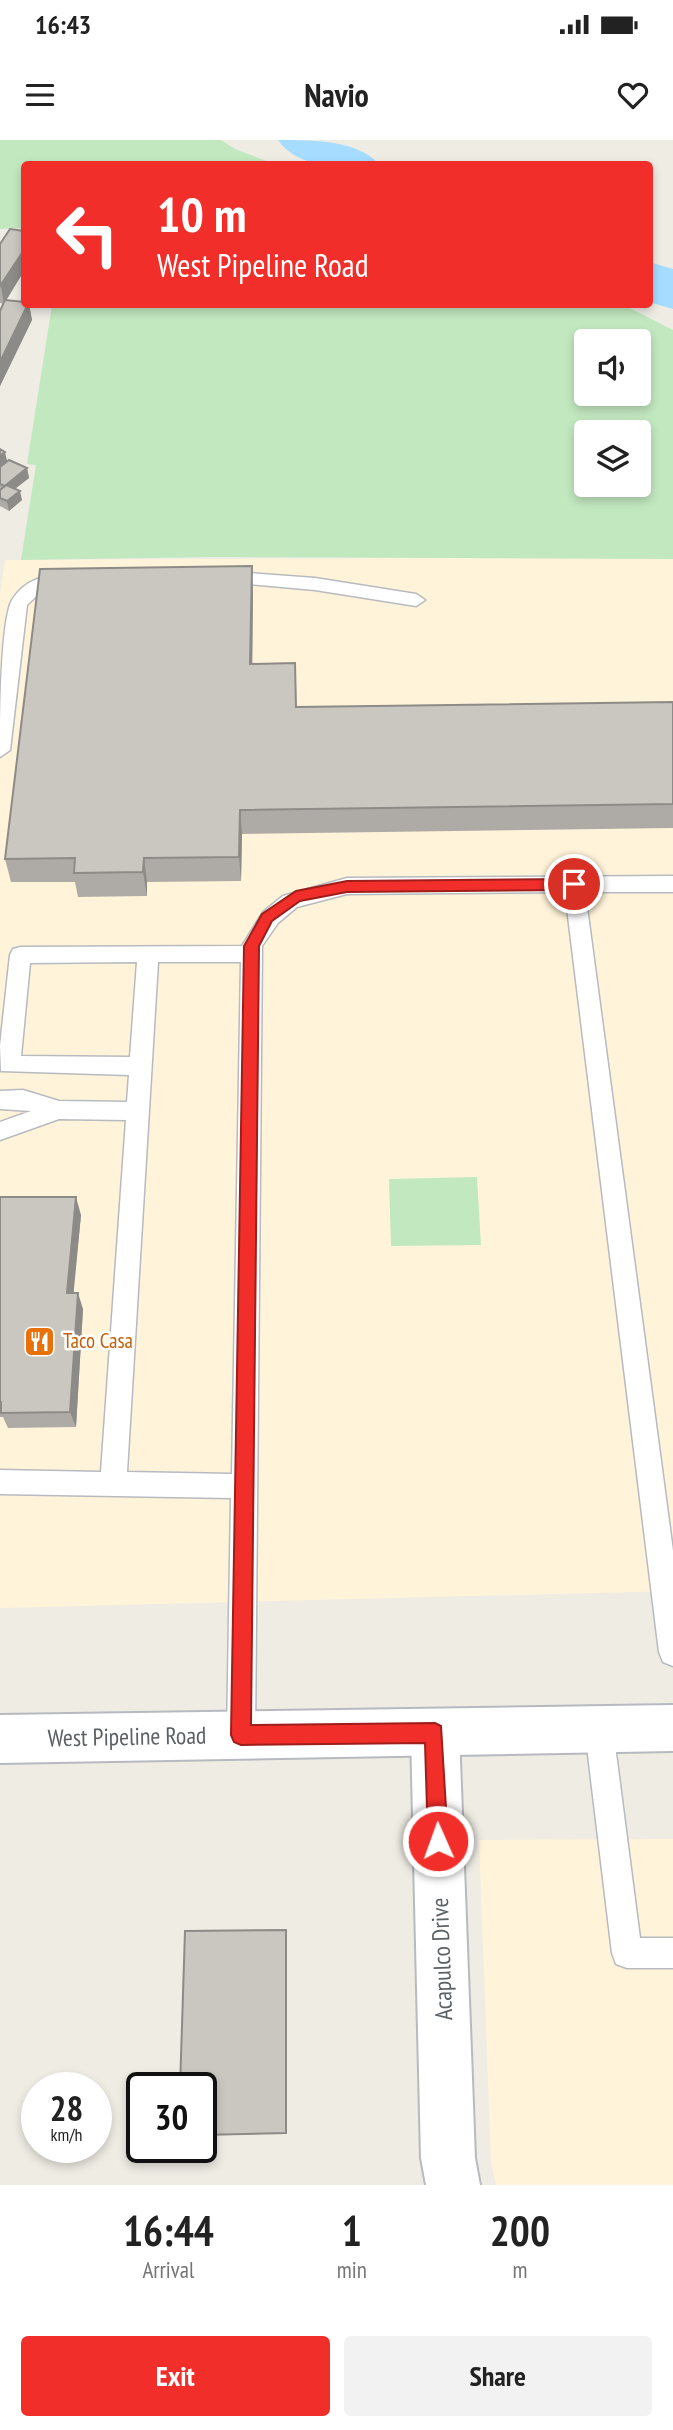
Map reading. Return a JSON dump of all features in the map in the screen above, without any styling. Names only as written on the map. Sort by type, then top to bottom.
[{"type":"main road","name":"West Pipeline Road","points":[[0,1739],[673,1728]]},
{"type":"main road","name":"Acapulco Drive","points":[[435,1733],[448,2158],[453,2185]]},
{"type":"lane","points":[[198,576],[263,578],[416,600]]},
{"type":"lane","points":[[0,750],[18,604],[27,590],[40,581],[93,578]]},
{"type":"lane","points":[[574,884],[673,1652]]},
{"type":"lane","points":[[241,1735],[252,946],[267,918],[296,897],[358,885],[673,884]]},
{"type":"lane","points":[[141,1066],[9,1065],[10,952],[251,954]]},
{"type":"lane","points":[[113,1484],[148,954]]},
{"type":"lane","points":[[0,1100],[23,1099],[59,1110],[137,1111]]},
{"type":"lane","points":[[0,1131],[59,1110]]},
{"type":"lane","points":[[0,1482],[244,1486]]},
{"type":"lane","points":[[599,1730],[627,1954],[673,1953]]},
{"type":"shaded area","points":[[673,559],[673,1591],[0,1608],[0,595],[5,560]]},
{"type":"shaded area","points":[[673,1839],[673,2185],[496,2185],[491,2162],[479,1840]]},
{"type":"green space","points":[[0,140],[221,140],[235,149],[266,161],[21,161],[21,228],[0,229]]},
{"type":"green space","points":[[52,308],[630,308],[673,330],[673,559],[217,557],[21,560],[36,465],[27,464]]},
{"type":"green space","points":[[477,1177],[481,1245],[391,1246],[389,1179]]},
{"type":"building","points":[[10,229],[21,231],[21,254],[0,286],[0,244]]},
{"type":"building","points":[[5,300],[21,302],[21,308],[26,308],[0,362],[0,311]]},
{"type":"building","points":[[9,460],[27,468],[6,485],[20,491],[7,501],[0,498],[0,490],[5,486],[0,484],[0,467]]},
{"type":"building","points":[[252,566],[250,664],[295,663],[296,707],[673,702],[673,804],[240,810],[239,857],[144,858],[143,872],[74,873],[75,858],[5,859],[40,569]]},
{"type":"building","name":"Taco Casa","points":[[0,1197],[76,1197],[67,1293],[78,1293],[70,1412],[1,1413]]},
{"type":"building","points":[[286,1930],[286,2133],[217,2135],[217,2072],[181,2072],[185,1931]]},
{"type":"waterway","points":[[305,140],[346,161]]},
{"type":"waterway","points":[[653,282],[673,291]]},
{"type":"place","name":"Taco Casa","points":[[40,1341]]},
{"type":"route","points":[[438,1841],[435,1733],[241,1735],[252,946],[267,918],[296,897],[347,886],[574,884]]}]
